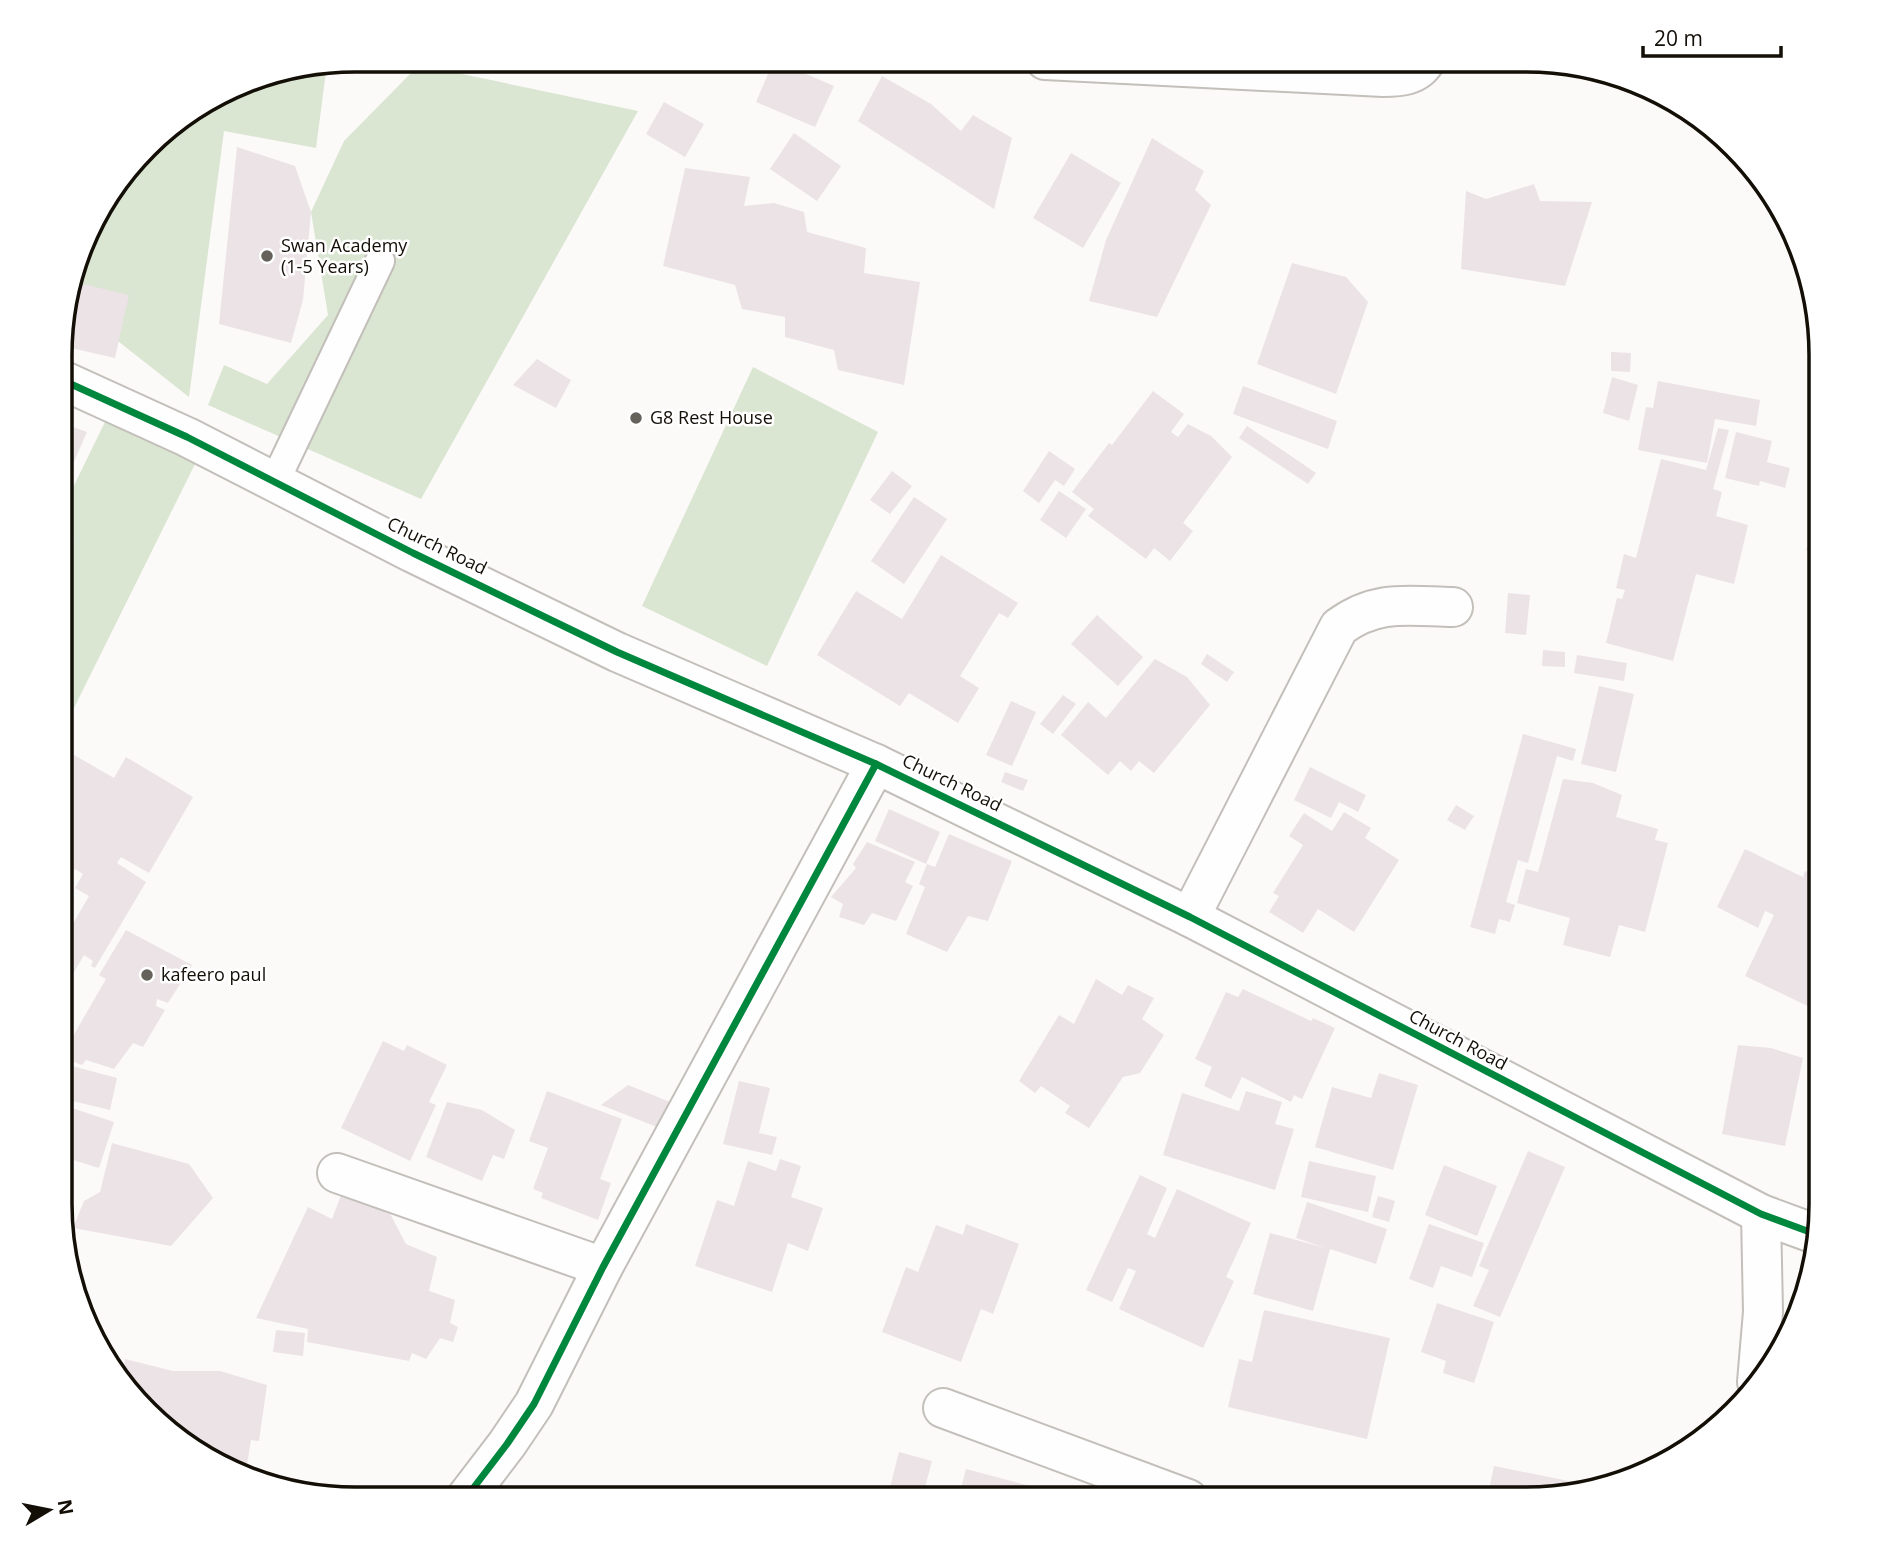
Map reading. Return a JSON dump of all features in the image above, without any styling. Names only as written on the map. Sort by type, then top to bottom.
[{"type":"street","points":[[1284,72],[1383,77],[1399,77],[1415,72]]},
{"type":"street","name":"Church Road","points":[[72,385],[187,437],[413,553],[617,652],[876,764],[1190,917],[1761,1214],[1808,1231]]},
{"type":"street","points":[[1190,917],[1339,626],[1357,614],[1382,606],[1452,607]]},
{"type":"street","points":[[474,1487],[534,1404],[603,1266],[876,764]]},
{"type":"street","points":[[337,1174],[603,1266]]},
{"type":"street","points":[[1758,1366],[1763,1312],[1761,1214]]},
{"type":"street","points":[[943,1408],[1156,1487]]},
{"type":"lane","points":[[275,481],[380,261]]},
{"type":"green space","points":[[412,72],[452,72],[638,111],[421,499],[208,405],[224,365],[267,384],[328,315],[311,212],[344,141]]},
{"type":"green space","points":[[326,73],[316,148],[224,131],[189,397],[76,308],[93,247],[110,213],[130,183],[168,142],[183,130],[213,110],[247,93],[282,81]]},
{"type":"green space","points":[[753,367],[878,432],[767,666],[642,606]]},
{"type":"green space","points":[[105,422],[197,460],[72,712],[72,490]]},
{"type":"building","points":[[769,72],[802,72],[834,86],[815,127],[756,102]]},
{"type":"building","points":[[882,76],[931,104],[961,131],[973,115],[1012,138],[994,209],[858,121]]},
{"type":"building","points":[[664,102],[704,124],[685,157],[646,134]]},
{"type":"building","points":[[794,133],[841,166],[817,201],[770,169]]},
{"type":"building","points":[[1152,138],[1204,171],[1195,190],[1211,205],[1157,317],[1089,301],[1106,240]]},
{"type":"building","name":"Swan Academy (1-5 Years)","points":[[237,147],[295,166],[311,212],[303,300],[291,343],[219,324]]},
{"type":"building","points":[[1071,153],[1121,183],[1083,248],[1033,218]]},
{"type":"building","points":[[685,168],[750,177],[744,206],[774,203],[804,212],[807,232],[866,248],[864,273],[920,282],[904,385],[838,370],[834,350],[785,337],[785,317],[742,309],[735,285],[663,266]]},
{"type":"building","points":[[1534,184],[1540,201],[1592,202],[1565,286],[1461,269],[1466,191],[1486,199]]},
{"type":"building","points":[[1292,263],[1346,277],[1368,302],[1336,394],[1257,364]]},
{"type":"building","points":[[81,284],[129,295],[115,358],[72,348]]},
{"type":"building","points":[[1611,352],[1631,353],[1630,372],[1611,371]]},
{"type":"building","points":[[537,359],[571,380],[556,408],[513,385]]},
{"type":"building","points":[[1612,377],[1638,385],[1629,421],[1603,413]]},
{"type":"building","points":[[1658,381],[1760,400],[1756,426],[1715,419],[1707,463],[1638,450],[1646,407],[1653,408]]},
{"type":"building","points":[[1243,386],[1337,421],[1328,449],[1233,414]]},
{"type":"building","points":[[1153,391],[1184,414],[1171,432],[1178,437],[1188,424],[1211,436],[1232,457],[1183,523],[1193,531],[1170,561],[1154,548],[1146,559],[1088,516],[1094,509],[1072,492]]},
{"type":"building","points":[[1247,426],[1316,473],[1308,484],[1239,438]]},
{"type":"building","points":[[72,427],[87,432],[72,466]]},
{"type":"building","points":[[1718,428],[1729,430],[1713,489],[1722,492],[1716,516],[1748,525],[1734,584],[1696,574],[1673,661],[1606,643],[1617,598],[1622,599],[1625,590],[1616,588],[1624,554],[1636,558],[1661,459],[1706,470]]},
{"type":"building","points":[[1736,432],[1772,441],[1767,462],[1790,468],[1785,488],[1760,481],[1759,486],[1725,478]]},
{"type":"building","points":[[1049,451],[1075,469],[1064,486],[1055,480],[1039,503],[1023,491]]},
{"type":"building","points":[[892,471],[912,486],[890,514],[870,500]]},
{"type":"building","points":[[1059,491],[1086,509],[1066,538],[1040,520]]},
{"type":"building","points":[[914,497],[947,519],[904,584],[871,561]]},
{"type":"building","points":[[941,555],[1018,603],[1008,618],[999,613],[960,676],[979,688],[958,723],[909,693],[900,706],[817,655],[856,591],[902,619]]},
{"type":"building","points":[[1508,593],[1530,595],[1526,635],[1505,633]]},
{"type":"building","points":[[1097,615],[1143,657],[1118,686],[1071,644]]},
{"type":"building","points":[[1543,650],[1565,652],[1565,667],[1542,666]]},
{"type":"building","points":[[1207,654],[1234,672],[1227,682],[1201,664]]},
{"type":"building","points":[[1577,655],[1627,663],[1624,681],[1574,673]]},
{"type":"building","points":[[1155,659],[1187,677],[1210,705],[1154,773],[1139,761],[1131,771],[1120,761],[1108,775],[1061,735],[1088,702],[1106,718]]},
{"type":"building","points":[[1599,686],[1634,694],[1616,772],[1581,764]]},
{"type":"building","points":[[1063,695],[1076,704],[1053,734],[1040,724]]},
{"type":"building","points":[[1011,701],[1036,712],[1012,766],[986,755]]},
{"type":"building","points":[[1523,734],[1576,749],[1573,761],[1557,756],[1528,863],[1518,860],[1506,902],[1515,905],[1510,922],[1499,919],[1495,934],[1470,927]]},
{"type":"building","points":[[72,754],[114,778],[126,757],[193,797],[149,873],[121,857],[117,863],[146,882],[95,968],[91,966],[93,961],[84,955],[72,976],[72,920],[74,922],[89,896],[75,888],[83,874],[75,869],[72,874]]},
{"type":"building","points":[[1310,767],[1366,795],[1358,812],[1339,802],[1331,818],[1294,800]]},
{"type":"building","points":[[1005,772],[1028,780],[1023,791],[1001,782]]},
{"type":"building","points":[[1563,779],[1593,783],[1622,795],[1616,817],[1658,829],[1655,840],[1668,843],[1645,932],[1619,925],[1610,957],[1563,945],[1570,918],[1517,903],[1526,869],[1538,872]]},
{"type":"building","points":[[1456,805],[1474,816],[1465,830],[1447,820]]},
{"type":"building","points":[[889,809],[940,832],[926,864],[875,841]]},
{"type":"building","points":[[1344,812],[1371,828],[1365,838],[1399,860],[1354,932],[1318,909],[1303,933],[1269,912],[1279,896],[1273,893],[1303,845],[1289,836],[1304,813],[1332,831]]},
{"type":"building","points":[[949,834],[1012,861],[988,921],[968,916],[947,952],[906,934],[925,887],[919,884],[927,864],[935,867]]},
{"type":"building","points":[[867,842],[915,862],[905,882],[913,886],[896,921],[872,913],[864,925],[839,917],[843,904],[831,897],[856,868],[853,864]]},
{"type":"building","points":[[1745,849],[1803,877],[1805,871],[1809,872],[1809,1007],[1745,976],[1774,915],[1765,911],[1758,928],[1717,907]]},
{"type":"building","points":[[126,930],[192,965],[168,1003],[157,999],[156,1006],[165,1010],[143,1047],[133,1043],[114,1069],[86,1060],[82,1065],[72,1061],[72,1038],[106,979],[99,975]]},
{"type":"building","points":[[1096,979],[1122,995],[1128,985],[1154,998],[1142,1019],[1164,1035],[1140,1073],[1123,1077],[1089,1128],[1065,1113],[1070,1106],[1041,1086],[1035,1093],[1019,1081],[1059,1015],[1074,1024]]},
{"type":"building","points":[[1243,989],[1311,1021],[1313,1018],[1335,1028],[1302,1099],[1294,1095],[1291,1102],[1242,1077],[1231,1099],[1204,1086],[1212,1067],[1195,1059],[1226,992],[1238,997]]},
{"type":"building","points":[[383,1041],[404,1051],[407,1045],[447,1065],[429,1102],[436,1105],[410,1161],[341,1128]]},
{"type":"building","points":[[1738,1045],[1771,1048],[1803,1058],[1785,1146],[1722,1134]]},
{"type":"building","points":[[72,1066],[117,1078],[110,1110],[72,1101]]},
{"type":"building","points":[[1379,1073],[1418,1085],[1393,1170],[1315,1147],[1332,1087],[1371,1098]]},
{"type":"building","points":[[739,1081],[770,1088],[759,1133],[777,1137],[772,1155],[723,1144]]},
{"type":"building","points":[[628,1085],[675,1104],[662,1129],[601,1105]]},
{"type":"building","points":[[547,1091],[622,1119],[600,1179],[611,1183],[598,1220],[541,1198],[543,1193],[533,1189],[548,1148],[529,1141]]},
{"type":"building","points":[[1246,1091],[1282,1102],[1275,1124],[1294,1129],[1275,1190],[1163,1155],[1182,1093],[1239,1111]]},
{"type":"building","points":[[447,1102],[482,1110],[515,1130],[504,1159],[493,1155],[482,1181],[426,1157]]},
{"type":"building","points":[[72,1108],[114,1122],[99,1168],[72,1160]]},
{"type":"building","points":[[112,1143],[189,1164],[213,1198],[171,1246],[73,1228],[84,1201],[100,1192]]},
{"type":"building","points":[[1528,1151],[1565,1167],[1500,1317],[1473,1306],[1489,1270],[1479,1266]]},
{"type":"building","points":[[780,1159],[801,1166],[791,1197],[823,1208],[808,1251],[788,1243],[772,1292],[695,1266],[717,1200],[734,1206],[748,1161],[776,1171]]},
{"type":"building","points":[[1309,1161],[1376,1176],[1368,1212],[1301,1197]]},
{"type":"building","points":[[1444,1165],[1497,1186],[1477,1236],[1425,1215]]},
{"type":"building","points":[[1140,1175],[1167,1188],[1147,1234],[1155,1238],[1177,1189],[1251,1223],[1226,1277],[1234,1281],[1203,1348],[1119,1309],[1136,1271],[1128,1268],[1112,1302],[1086,1290]]},
{"type":"building","points":[[343,1190],[387,1208],[406,1244],[437,1257],[429,1291],[455,1300],[450,1323],[458,1327],[453,1342],[440,1338],[426,1359],[412,1353],[409,1361],[307,1342],[308,1329],[256,1318],[308,1207],[332,1219]]},
{"type":"building","points":[[1378,1196],[1395,1201],[1389,1222],[1372,1217]]},
{"type":"building","points":[[1307,1202],[1387,1229],[1376,1264],[1330,1249],[1313,1311],[1253,1294],[1270,1233],[1326,1248],[1296,1238]]},
{"type":"building","points":[[966,1224],[1019,1244],[993,1314],[981,1309],[961,1362],[882,1332],[906,1267],[918,1272],[936,1225],[963,1235]]},
{"type":"building","points":[[1429,1224],[1484,1243],[1472,1277],[1441,1266],[1433,1288],[1409,1279]]},
{"type":"building","points":[[1437,1303],[1494,1322],[1474,1383],[1443,1373],[1446,1361],[1421,1352]]},
{"type":"building","points":[[1264,1310],[1390,1338],[1367,1439],[1228,1407],[1239,1359],[1252,1362]]},
{"type":"building","points":[[276,1330],[305,1333],[303,1356],[273,1352]]},
{"type":"building","points":[[125,1359],[173,1371],[220,1371],[267,1385],[259,1441],[251,1440],[247,1466],[213,1449],[183,1429],[142,1391],[124,1367]]},
{"type":"building","points":[[899,1452],[932,1461],[925,1487],[890,1487]]},
{"type":"building","points":[[1494,1466],[1577,1483],[1545,1487],[1490,1487]]},
{"type":"building","points":[[966,1469],[1034,1487],[961,1487]]},
{"type":"cycle path","points":[[72,385],[187,437],[413,553],[617,652],[876,764],[1190,917],[1761,1214],[1808,1231]]},
{"type":"cycle path","points":[[474,1487],[534,1404],[603,1267],[876,764]]},
{"type":"place","name":"Swan Academy (1-5 Years)","points":[[267,256]]},
{"type":"place","name":"G8 Rest House","points":[[636,418]]},
{"type":"place","name":"kafeero paul","points":[[147,975]]}]
